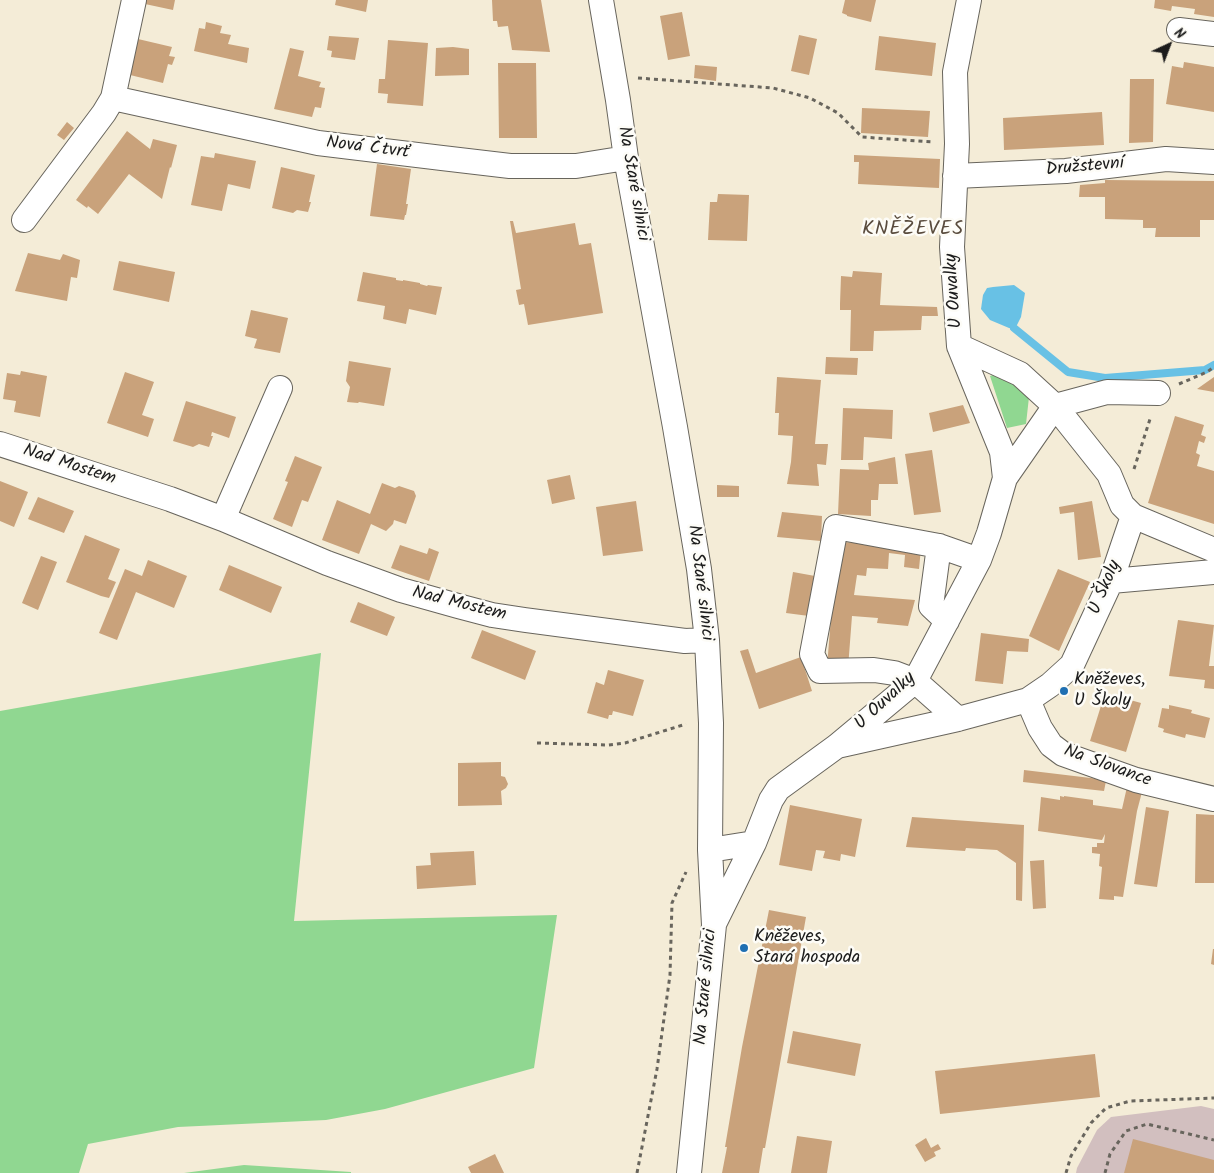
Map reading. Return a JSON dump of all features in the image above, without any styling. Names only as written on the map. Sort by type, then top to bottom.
[{"type":"street","points":[[24,220],[104,113],[113,98],[134,0]]},
{"type":"street","name":"Na Staré silnici","points":[[601,0],[626,158],[696,550],[707,640],[712,723],[710,850],[714,925],[689,1173]]},
{"type":"street","name":"U Ouvalky","points":[[969,0],[956,72],[957,144],[952,247],[959,346],[1002,452],[1005,478]]},
{"type":"street","points":[[1179,30],[1214,34]]},
{"type":"street","name":"Nová Čtvrť","points":[[113,98],[318,143],[510,166],[576,166],[626,158]]},
{"type":"street","name":"Družstevní","points":[[956,176],[1066,171],[1166,159],[1214,162]]},
{"type":"street","name":"U Ouvalky","points":[[714,925],[754,843],[771,800],[778,789],[837,746],[915,681],[979,560],[1005,478],[1055,406],[1020,374],[959,346]]},
{"type":"street","points":[[223,518],[280,388]]},
{"type":"street","points":[[1158,393],[1107,392],[1055,406],[1109,474],[1127,511],[1214,550]]},
{"type":"street","name":"Nad Mostem","points":[[0,444],[170,499],[223,518],[327,563],[401,590],[458,606],[492,615],[525,620],[685,641],[707,640]]},
{"type":"street","name":"U Školy","points":[[837,746],[958,719],[1028,700],[1050,686],[1072,665],[1111,581],[1127,511]]},
{"type":"street","points":[[958,719],[915,681],[894,673],[874,670],[820,671],[812,654],[813,644],[836,527],[939,546],[979,560]]},
{"type":"street","points":[[939,546],[932,606],[947,621]]},
{"type":"street","points":[[1111,581],[1214,572]]},
{"type":"street","name":"Na Slovance","points":[[1028,700],[1040,728],[1051,745],[1063,754],[1136,780],[1214,799]]},
{"type":"street","points":[[710,850],[754,843]]},
{"type":"path","points":[[618,100],[630,77],[773,88],[810,98],[838,113],[862,137],[957,144]]},
{"type":"path","points":[[1127,511],[1158,393],[1207,372],[1214,367]]},
{"type":"path","points":[[536,743],[608,745],[624,743],[695,722],[712,723]]},
{"type":"path","points":[[637,1173],[657,1069],[670,975],[672,903],[693,856],[710,850]]},
{"type":"path","points":[[1066,1173],[1070,1156],[1091,1123],[1106,1108],[1130,1100],[1214,1098]]},
{"type":"path","points":[[1105,1173],[1110,1154],[1126,1131],[1147,1124],[1214,1140]]},
{"type":"shaded area","points":[[1201,1106],[1214,1109],[1214,1173],[1076,1173],[1097,1130],[1111,1117]]},
{"type":"green space","points":[[1005,371],[1030,388],[1026,424],[1007,428],[990,376]]},
{"type":"green space","points":[[321,653],[294,921],[557,915],[534,1068],[385,1109],[326,1120],[178,1127],[88,1144],[79,1173],[0,1173],[0,711]]},
{"type":"green space","points":[[244,1165],[351,1172],[351,1173],[184,1173]]},
{"type":"water","points":[[1014,285],[1025,293],[1021,317],[1014,328],[1009,328],[990,320],[981,309],[983,295],[987,288]]},
{"type":"building","points":[[146,0],[175,0],[173,10],[145,4]]},
{"type":"building","points":[[336,0],[368,0],[366,12],[335,5]]},
{"type":"building","points":[[492,0],[541,0],[550,52],[512,50],[508,26],[498,27],[497,21],[493,21]]},
{"type":"building","points":[[845,0],[876,0],[871,22],[842,13]]},
{"type":"building","points":[[1155,0],[1214,0],[1214,17],[1194,14],[1195,9],[1172,6],[1171,11],[1154,8]]},
{"type":"building","points":[[682,12],[690,56],[668,60],[660,16]]},
{"type":"building","points":[[206,22],[222,26],[220,33],[231,35],[228,44],[249,48],[247,63],[194,51],[199,28],[205,29]]},
{"type":"building","points":[[799,35],[817,39],[809,75],[791,71]]},
{"type":"building","points":[[329,36],[359,38],[355,60],[331,57],[332,51],[327,50]]},
{"type":"building","points":[[879,36],[936,43],[932,76],[875,70]]},
{"type":"building","points":[[138,39],[172,47],[169,56],[175,57],[172,65],[168,64],[163,83],[130,75]]},
{"type":"building","points":[[388,40],[428,43],[423,106],[387,103],[388,94],[378,93],[379,79],[385,79]]},
{"type":"building","points":[[453,47],[469,49],[469,75],[435,76],[436,48]]},
{"type":"building","points":[[290,48],[304,51],[298,76],[321,82],[319,87],[325,88],[321,108],[315,107],[312,117],[274,109]]},
{"type":"building","points":[[1184,62],[1214,67],[1214,112],[1166,104],[1172,66],[1183,68]]},
{"type":"building","points":[[498,63],[536,63],[537,138],[499,138]]},
{"type":"building","points":[[695,65],[717,67],[716,81],[694,78]]},
{"type":"building","points":[[1130,79],[1154,79],[1153,142],[1129,143]]},
{"type":"building","points":[[862,108],[930,111],[928,137],[861,133]]},
{"type":"building","points":[[1102,112],[1104,145],[1004,150],[1003,118]]},
{"type":"building","points":[[67,122],[74,128],[64,140],[57,135]]},
{"type":"building","points":[[127,131],[150,149],[153,139],[177,145],[162,199],[129,174],[98,214],[76,200]]},
{"type":"building","points":[[215,153],[256,161],[250,189],[228,184],[222,211],[191,205],[201,156],[214,158]]},
{"type":"building","points":[[854,155],[940,159],[939,188],[858,184],[859,162],[854,162]]},
{"type":"building","points":[[377,164],[411,169],[406,204],[408,204],[404,220],[370,216]]},
{"type":"building","points":[[281,167],[315,175],[308,212],[297,210],[293,213],[272,208]]},
{"type":"building","points":[[1105,180],[1214,181],[1214,220],[1200,220],[1200,237],[1155,237],[1156,228],[1143,228],[1143,220],[1105,219],[1105,197],[1079,197],[1080,185],[1105,183]]},
{"type":"building","points":[[718,194],[749,195],[747,241],[708,240],[710,202],[717,202]]},
{"type":"building","points":[[510,221],[513,221],[516,233],[575,223],[579,245],[591,243],[603,313],[528,325],[524,304],[519,305],[516,290],[521,289]]},
{"type":"building","points":[[28,253],[60,260],[63,254],[80,260],[77,278],[71,277],[67,301],[15,291]]},
{"type":"building","points":[[119,261],[175,272],[169,302],[113,290]]},
{"type":"building","points":[[853,271],[882,273],[880,305],[937,307],[938,316],[922,316],[921,330],[874,331],[873,351],[850,351],[851,310],[840,310],[841,276],[852,277]]},
{"type":"building","points":[[363,272],[427,286],[442,287],[436,315],[409,309],[406,324],[383,319],[385,306],[357,301]]},
{"type":"building","points":[[251,310],[288,318],[280,353],[254,348],[257,339],[245,336]]},
{"type":"building","points":[[826,357],[858,358],[857,375],[825,374]]},
{"type":"building","points":[[349,361],[391,368],[384,406],[347,402],[350,387],[346,381]]},
{"type":"building","points":[[21,371],[47,376],[40,417],[14,412],[16,401],[3,399],[7,373],[20,375]]},
{"type":"building","points":[[125,372],[154,382],[142,415],[154,419],[148,437],[107,423]]},
{"type":"building","points":[[777,377],[821,380],[815,444],[828,444],[826,465],[817,464],[819,486],[787,484],[793,436],[778,435],[779,413],[775,413]]},
{"type":"building","points":[[1214,377],[1214,392],[1197,389]]},
{"type":"building","points":[[186,401],[236,417],[229,438],[212,432],[211,436],[213,436],[209,447],[199,444],[193,447],[173,441]]},
{"type":"building","points":[[963,405],[970,423],[933,432],[929,413]]},
{"type":"building","points":[[843,408],[893,410],[892,439],[864,437],[863,460],[841,460]]},
{"type":"building","points":[[1175,416],[1204,425],[1201,435],[1206,437],[1204,443],[1199,441],[1196,453],[1200,455],[1197,466],[1214,471],[1214,524],[1148,503]]},
{"type":"building","points":[[932,450],[941,512],[914,515],[905,454]]},
{"type":"building","points":[[295,456],[322,467],[308,502],[302,500],[292,527],[273,519],[288,482],[285,481]]},
{"type":"building","points":[[895,457],[898,484],[879,484],[878,500],[871,500],[871,516],[838,514],[840,469],[869,470],[868,463]]},
{"type":"building","points":[[570,475],[575,499],[552,504],[547,480]]},
{"type":"building","points":[[0,481],[28,492],[14,527],[0,521]]},
{"type":"building","points":[[382,483],[395,488],[399,486],[414,491],[416,496],[406,524],[394,520],[393,524],[386,531],[371,524],[359,554],[322,540],[337,500],[370,514]]},
{"type":"building","points":[[717,485],[739,486],[739,497],[717,497]]},
{"type":"building","points":[[38,497],[74,511],[64,533],[28,519]]},
{"type":"building","points":[[636,501],[643,551],[603,556],[596,507]]},
{"type":"building","points":[[1092,501],[1101,557],[1078,560],[1074,512],[1060,514],[1059,507]]},
{"type":"building","points":[[782,512],[822,516],[821,541],[777,537]]},
{"type":"building","points":[[85,535],[120,549],[108,579],[116,582],[109,598],[66,582]]},
{"type":"building","points":[[840,542],[889,544],[921,548],[919,569],[904,567],[905,555],[889,553],[888,569],[867,568],[866,576],[857,575],[854,595],[915,600],[908,626],[877,623],[878,618],[852,616],[848,668],[827,667],[833,592]]},
{"type":"building","points":[[400,545],[427,554],[429,548],[439,552],[429,581],[391,568]]},
{"type":"building","points":[[41,556],[57,562],[38,610],[22,603]]},
{"type":"building","points":[[148,560],[187,576],[174,608],[136,592],[117,640],[99,633],[125,569],[142,576]]},
{"type":"building","points":[[229,565],[282,587],[271,613],[219,590]]},
{"type":"building","points":[[1058,569],[1090,582],[1059,651],[1029,636]]},
{"type":"building","points":[[793,572],[815,576],[809,616],[786,613]]},
{"type":"building","points":[[358,602],[395,617],[387,636],[350,622]]},
{"type":"building","points":[[1178,620],[1214,625],[1209,666],[1214,666],[1214,689],[1204,688],[1205,680],[1169,676]]},
{"type":"building","points":[[482,630],[536,651],[525,680],[471,658]]},
{"type":"building","points":[[981,633],[1029,639],[1028,652],[1007,651],[1003,684],[975,681]]},
{"type":"building","points":[[748,649],[756,673],[801,657],[812,691],[759,709],[740,651]]},
{"type":"building","points":[[608,670],[644,680],[633,716],[613,711],[608,719],[587,713],[596,682],[604,685]]},
{"type":"building","points":[[1105,693],[1141,703],[1126,752],[1090,741]]},
{"type":"building","points":[[1169,705],[1192,710],[1191,713],[1210,718],[1205,738],[1186,734],[1185,738],[1163,732],[1164,729],[1158,727],[1162,708],[1169,709]]},
{"type":"building","points":[[501,762],[501,776],[505,777],[508,784],[501,791],[502,805],[458,806],[458,763]]},
{"type":"building","points":[[1024,770],[1106,781],[1104,791],[1023,782]]},
{"type":"building","points":[[1127,787],[1142,792],[1137,811],[1123,897],[1114,896],[1114,900],[1099,899],[1102,867],[1099,866],[1100,854],[1092,853],[1092,847],[1097,847],[1097,843],[1104,843],[1105,834],[1102,840],[1038,831],[1041,797],[1060,800],[1060,796],[1064,796],[1093,800],[1093,805],[1122,809]]},
{"type":"building","points":[[790,805],[862,819],[855,857],[841,854],[840,861],[823,858],[825,851],[816,850],[812,871],[779,865]]},
{"type":"building","points":[[1146,807],[1169,811],[1157,887],[1134,884]]},
{"type":"building","points":[[1196,814],[1214,815],[1214,883],[1195,883]]},
{"type":"building","points":[[912,817],[1024,825],[1022,901],[1016,900],[1016,863],[997,850],[966,848],[965,851],[906,847]]},
{"type":"building","points":[[474,851],[476,885],[417,889],[416,866],[431,865],[430,853]]},
{"type":"building","points":[[1044,860],[1046,908],[1033,909],[1030,861]]},
{"type":"building","points":[[769,910],[806,917],[765,1148],[763,1148],[759,1173],[722,1173],[742,1047]]},
{"type":"building","points":[[1214,949],[1214,965],[1211,964]]},
{"type":"building","points":[[793,1031],[861,1044],[855,1076],[787,1063]]},
{"type":"building","points":[[1095,1054],[1100,1097],[940,1114],[935,1071]]},
{"type":"building","points":[[797,1136],[832,1141],[827,1173],[791,1173]]},
{"type":"building","points":[[926,1138],[931,1148],[938,1144],[941,1149],[934,1152],[936,1156],[925,1162],[915,1145]]},
{"type":"building","points":[[1133,1139],[1214,1160],[1214,1173],[1124,1173]]},
{"type":"building","points":[[495,1154],[504,1173],[471,1173],[468,1167]]},
{"type":"waterway","points":[[1014,328],[1068,372],[1105,378],[1205,370],[1214,365]]},
{"type":"place","name":"Kněževes, U Školy","points":[[1064,691]]},
{"type":"place","name":"Kněževes, Stará hospoda","points":[[744,948]]},
{"type":"district","name":"KNĚŽEVES","points":[[913,231]]}]
